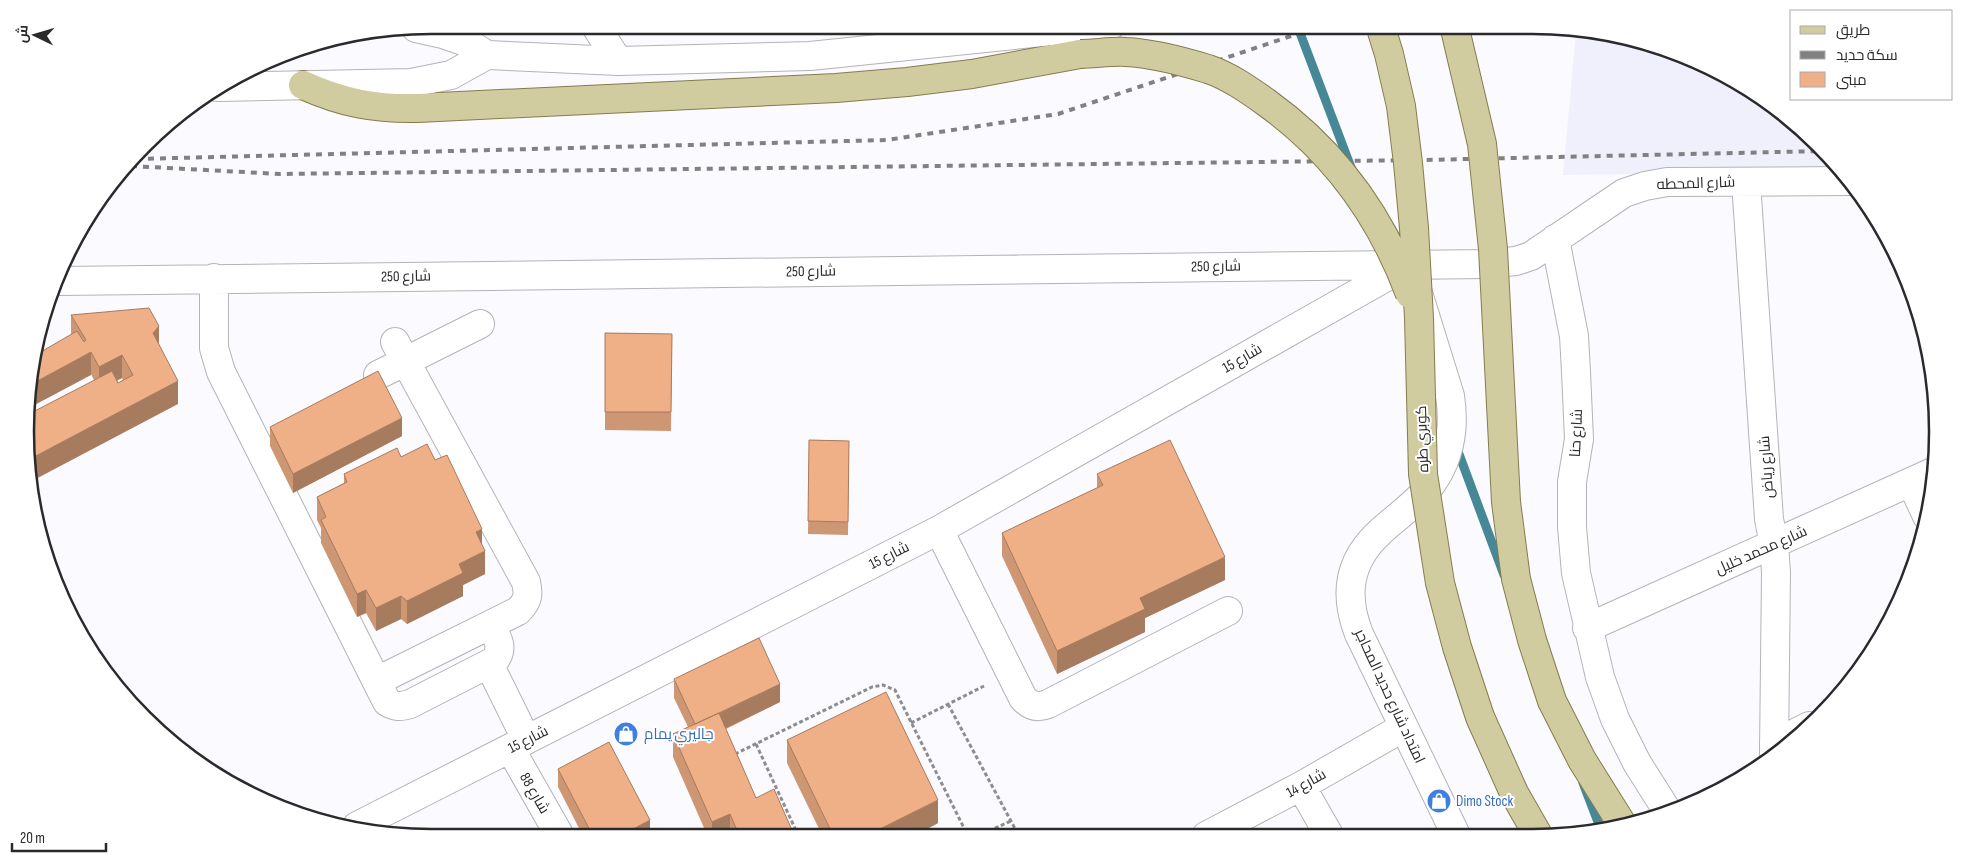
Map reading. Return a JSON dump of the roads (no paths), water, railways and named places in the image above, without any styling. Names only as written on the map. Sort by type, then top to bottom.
[{"type":"main road","name":"كوبري طره","points":[[1383,34],[1401,106],[1414,228],[1419,318],[1423,474],[1440,583],[1456,647],[1480,717],[1514,793],[1535,829]]},
{"type":"main road","points":[[1456,34],[1482,144],[1493,249],[1506,502],[1516,579],[1532,640],[1552,701],[1582,760],[1619,820]]},
{"type":"main road","points":[[304,85],[347,102],[379,107],[418,108],[836,88],[980,73],[1081,36],[1126,52],[1167,59],[1209,70],[1246,88],[1294,122],[1335,164],[1371,211],[1398,263],[1419,318]]},
{"type":"street","points":[[443,34],[466,42],[487,55],[618,61],[810,56],[897,36],[1081,36]]},
{"type":"street","points":[[601,34],[618,61]]},
{"type":"street","points":[[234,87],[412,83],[432,80],[451,74],[487,55]]},
{"type":"street","name":"شارع المحطه","points":[[1555,239],[1624,193],[1645,186],[1666,182],[1841,181]]},
{"type":"street","name":"شارع رياض","points":[[1746,182],[1769,519],[1774,544],[1776,572],[1774,747]]},
{"type":"street","name":"شارع 250","points":[[63,281],[1486,264],[1516,261],[1531,256],[1555,239]]},
{"type":"street","name":"شارع حنا","points":[[1555,239],[1574,336],[1579,440],[1572,482],[1572,527],[1576,573],[1587,628],[1600,677],[1615,719],[1637,764],[1664,806]]},
{"type":"street","name":"شارع 15","points":[[362,823],[939,530],[1409,264]]},
{"type":"street","name":"امتداد شارع حديد المحاجر","points":[[1409,264],[1450,396],[1453,415],[1452,434],[1448,453],[1440,471],[1429,487],[1366,547],[1357,563],[1351,580],[1350,599],[1352,617],[1359,634],[1453,829]]},
{"type":"street","points":[[214,278],[214,348],[220,372],[386,702],[402,707],[494,661],[500,650],[500,644],[491,625]]},
{"type":"street","points":[[378,375],[400,352],[480,324]]},
{"type":"street","points":[[377,681],[518,611],[526,603],[528,592],[526,582],[400,352]]},
{"type":"street","points":[[1923,476],[1925,492]]},
{"type":"street","name":"شارع محمد خليل","points":[[1587,628],[1923,476]]},
{"type":"street","points":[[939,530],[1010,673],[1027,702],[1037,707],[1228,611]]},
{"type":"street","name":"شارع 88","points":[[489,664],[518,744],[557,829]]},
{"type":"street","name":"شارع 14","points":[[1219,829],[1301,786],[1404,727]]},
{"type":"street","points":[[1301,786],[1326,829]]},
{"type":"waterway","points":[[1300,34],[1352,170]]},
{"type":"waterway","points":[[1456,446],[1504,575]]},
{"type":"waterway","points":[[1583,783],[1599,824]]},
{"type":"railway","points":[[142,159],[887,140],[1058,114],[1297,34]]},
{"type":"railway","points":[[135,166],[280,174],[1423,160],[1814,151]]},
{"type":"place","name":"جاليري يمام","points":[[626,734]]},
{"type":"place","name":"Dimo Stock","points":[[1439,801]]}]
